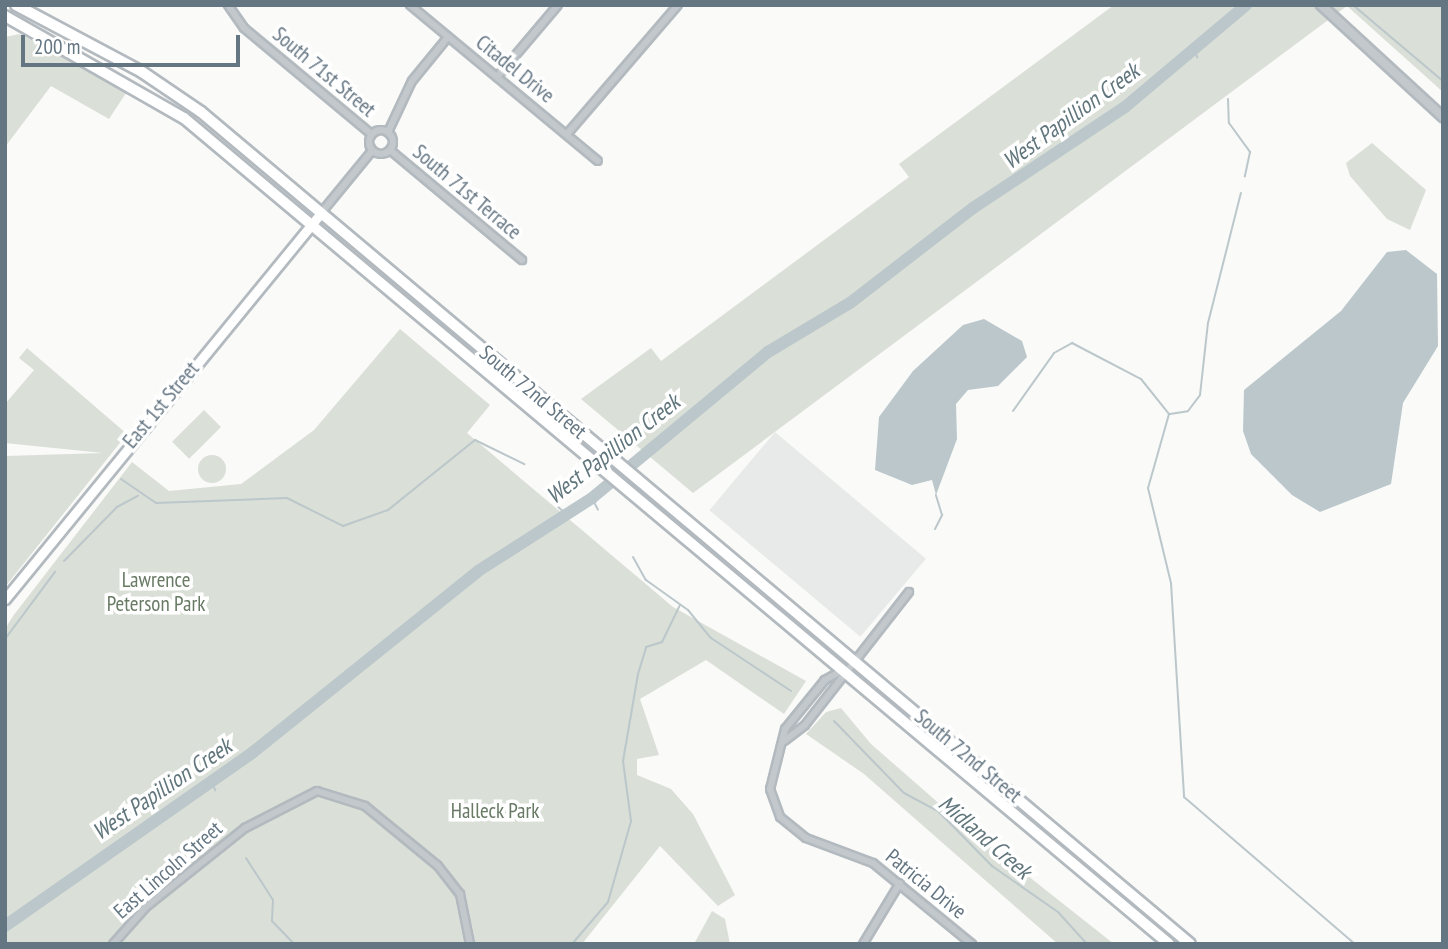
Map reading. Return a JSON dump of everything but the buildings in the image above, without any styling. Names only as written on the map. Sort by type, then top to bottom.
[{"type":"main road","points":[[6,16],[17,5]]},
{"type":"main road","name":"South 72nd Street","points":[[17,5],[185,100],[1190,944]]},
{"type":"main road","points":[[6,16],[19,15],[99,49]]},
{"type":"main road","name":"South 72nd Street","points":[[6,16],[153,96],[312,223],[1169,944]]},
{"type":"main road","name":"East 1st Street","points":[[5,599],[321,213]]},
{"type":"street","name":"South 71st Street","points":[[228,5],[244,28],[371,134]]},
{"type":"street","name":"Citadel Drive","points":[[410,5],[598,161]]},
{"type":"street","points":[[497,77],[558,5]]},
{"type":"street","points":[[567,134],[678,5]]},
{"type":"street","points":[[1321,5],[1443,117]]},
{"type":"street","points":[[372,151],[390,150],[388,132],[412,81],[448,37]]},
{"type":"street","points":[[321,213],[372,151],[371,134],[388,132]]},
{"type":"street","name":"South 71st Terrace","points":[[390,150],[522,260]]},
{"type":"street","points":[[843,670],[909,592]]},
{"type":"street","name":"Patricia Drive","points":[[843,670],[793,719],[773,760],[770,789],[780,817],[806,838],[873,863],[972,944]]},
{"type":"street","name":"Patricia Drive","points":[[784,741],[805,724],[843,670]]},
{"type":"street","name":"East Lincoln Street","points":[[113,944],[146,907],[248,825],[317,791],[365,807],[452,880],[466,910],[470,944]]},
{"type":"street","points":[[863,944],[900,883]]},
{"type":"shaded area","points":[[1406,250],[1437,274],[1438,346],[1403,403],[1391,484],[1320,512],[1292,495],[1251,454],[1243,431],[1244,390],[1341,311],[1387,252]]},
{"type":"shaded area","points":[[984,319],[1022,341],[1027,357],[998,386],[968,390],[956,404],[957,439],[936,495],[932,480],[912,485],[875,470],[879,417],[913,371],[963,325]]},
{"type":"shaded area","points":[[775,432],[926,559],[860,637],[709,510]]},
{"type":"green space","points":[[1114,5],[1443,5],[1443,92],[1347,6],[693,493],[581,399],[651,348],[661,361],[909,177],[899,164]]},
{"type":"green space","points":[[20,34],[128,90],[109,119],[51,86],[5,147],[5,37]]},
{"type":"green space","points":[[1372,143],[1426,190],[1410,230],[1387,219],[1350,176],[1346,163]]},
{"type":"green space","points":[[400,329],[490,405],[467,433],[673,607],[806,681],[784,714],[706,660],[640,699],[659,755],[637,759],[637,775],[671,789],[693,814],[735,895],[718,906],[660,846],[582,944],[5,944],[5,629],[13,616],[132,462],[169,491],[241,484],[314,430]]},
{"type":"green space","points":[[27,348],[127,434],[5,587],[5,456],[103,453],[5,443],[5,404],[34,370],[19,358]]},
{"type":"green space","points":[[204,410],[221,427],[189,459],[172,442]]},
{"type":"green space","points":[[212,455],[222,459],[226,469],[222,479],[212,483],[202,479],[198,469],[202,459]]},
{"type":"green space","points":[[841,708],[871,744],[966,827],[1114,944],[1058,944],[864,774],[806,734],[826,712]]},
{"type":"green space","points":[[712,911],[725,919],[730,944],[694,944]]},
{"type":"waterway","name":"West Papillion Creek","points":[[5,926],[252,753],[478,571],[592,498],[768,352],[850,303],[973,208],[1125,107],[1246,5]]},
{"type":"waterway","points":[[1353,5],[1443,81]]},
{"type":"waterway","points":[[1194,49],[1197,57]]},
{"type":"waterway","points":[[1228,99],[1229,123],[1250,152],[1245,176]]},
{"type":"waterway","points":[[1170,414],[1188,411],[1200,395],[1208,323],[1241,193]]},
{"type":"waterway","points":[[1013,411],[1054,353],[1072,343],[1141,379],[1169,414],[1148,488],[1171,583],[1184,797],[1355,944]]},
{"type":"waterway","points":[[121,479],[156,503],[287,498],[343,526],[388,510],[475,440],[524,464]]},
{"type":"waterway","points":[[935,529],[942,515],[936,495]]},
{"type":"waterway","points":[[64,561],[117,507],[138,496]]},
{"type":"waterway","name":"Midland Creek","points":[[592,498],[598,510]]},
{"type":"waterway","points":[[556,505],[566,514]]},
{"type":"waterway","name":"Midland Creek","points":[[633,557],[646,580],[688,610],[711,638],[791,691]]},
{"type":"waterway","points":[[5,639],[55,572]]},
{"type":"waterway","points":[[572,944],[608,902],[631,821],[623,761],[638,674],[646,647],[662,642],[680,605]]},
{"type":"waterway","name":"Midland Creek","points":[[834,721],[904,793],[939,812],[992,866],[1058,912],[1087,944]]},
{"type":"waterway","points":[[212,782],[215,790]]},
{"type":"waterway","points":[[246,858],[273,900],[272,921],[294,944]]},
{"type":"park label","name":"Lawrence Peterson Park","points":[[156,592]]},
{"type":"park label","name":"Halleck Park","points":[[495,811]]}]
